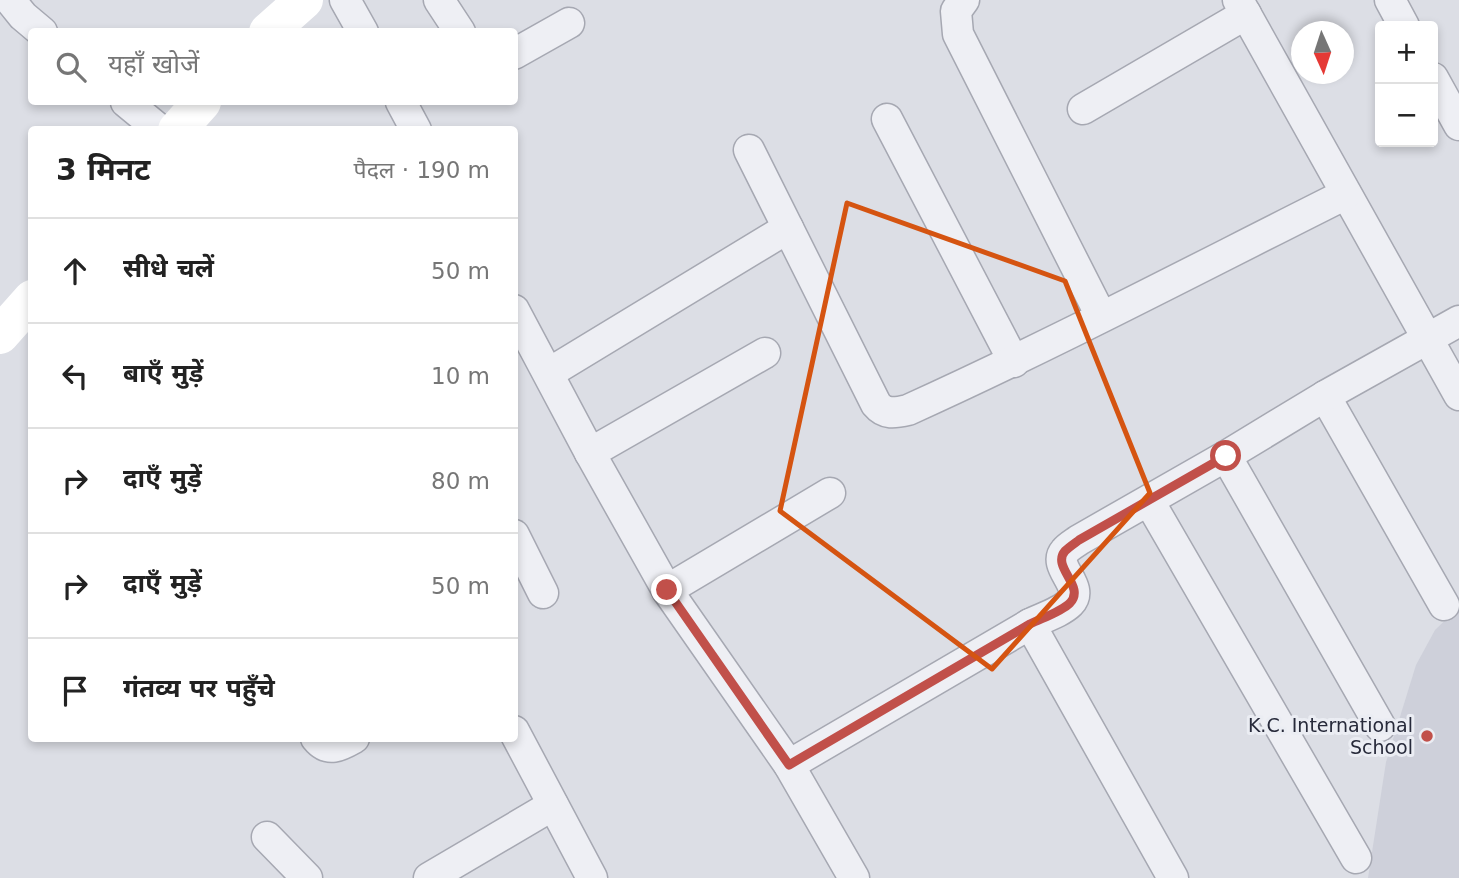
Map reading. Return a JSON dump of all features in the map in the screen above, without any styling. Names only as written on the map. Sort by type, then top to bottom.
[{"type":"street","points":[[10,0],[37,28]]},
{"type":"street","points":[[272,28],[304,0]]},
{"type":"street","points":[[345,0],[361,28]]},
{"type":"street","points":[[439,0],[457,28]]},
{"type":"street","points":[[964,0],[956,11],[958,34],[1101,316]]},
{"type":"street","points":[[1390,0],[1401,21]]},
{"type":"street","points":[[1083,108],[1242,7],[1459,395]]},
{"type":"street","points":[[518,52],[569,23]]},
{"type":"street","points":[[1436,84],[1459,125]]},
{"type":"street","points":[[130,105],[155,126]]},
{"type":"street","points":[[181,126],[199,105]]},
{"type":"street","points":[[403,105],[414,126]]},
{"type":"street","points":[[887,119],[1014,362]]},
{"type":"street","points":[[749,149],[876,404],[884,411],[908,410],[1014,362],[1346,194]]},
{"type":"street","points":[[549,373],[789,228]]},
{"type":"street","points":[[0,335],[28,304]]},
{"type":"street","points":[[518,317],[667,590],[789,765],[854,878]]},
{"type":"street","points":[[789,765],[1072,601],[1074,589],[1061,560],[1064,552],[1325,396],[1459,321]]},
{"type":"street","points":[[590,453],[765,353]]},
{"type":"street","points":[[1325,396],[1444,605]]},
{"type":"street","points":[[1226,456],[1380,726]]},
{"type":"street","points":[[667,590],[830,493]]},
{"type":"street","points":[[1149,501],[1356,858]]},
{"type":"street","points":[[518,543],[543,593]]},
{"type":"street","points":[[1030,624],[1173,878]]},
{"type":"street","points":[[518,739],[592,878]]},
{"type":"street","points":[[320,742],[332,748],[345,742]]},
{"type":"street","points":[[429,878],[553,806]]},
{"type":"street","points":[[267,837],[307,878]]},
{"type":"highlighted area","points":[[847,203],[1065,281],[1150,493],[992,669],[780,511]]},
{"type":"shaded area","name":"K.C. International School","points":[[1459,607],[1459,878],[1368,878],[1386,762],[1416,665],[1435,630]]},
{"type":"place","name":"K.C. International School","points":[[1427,736]]},
{"type":"route","points":[[667,590],[789,765],[1030,624],[1067,606],[1075,595],[1061,560],[1064,552],[1079,540],[1226,456]]}]
